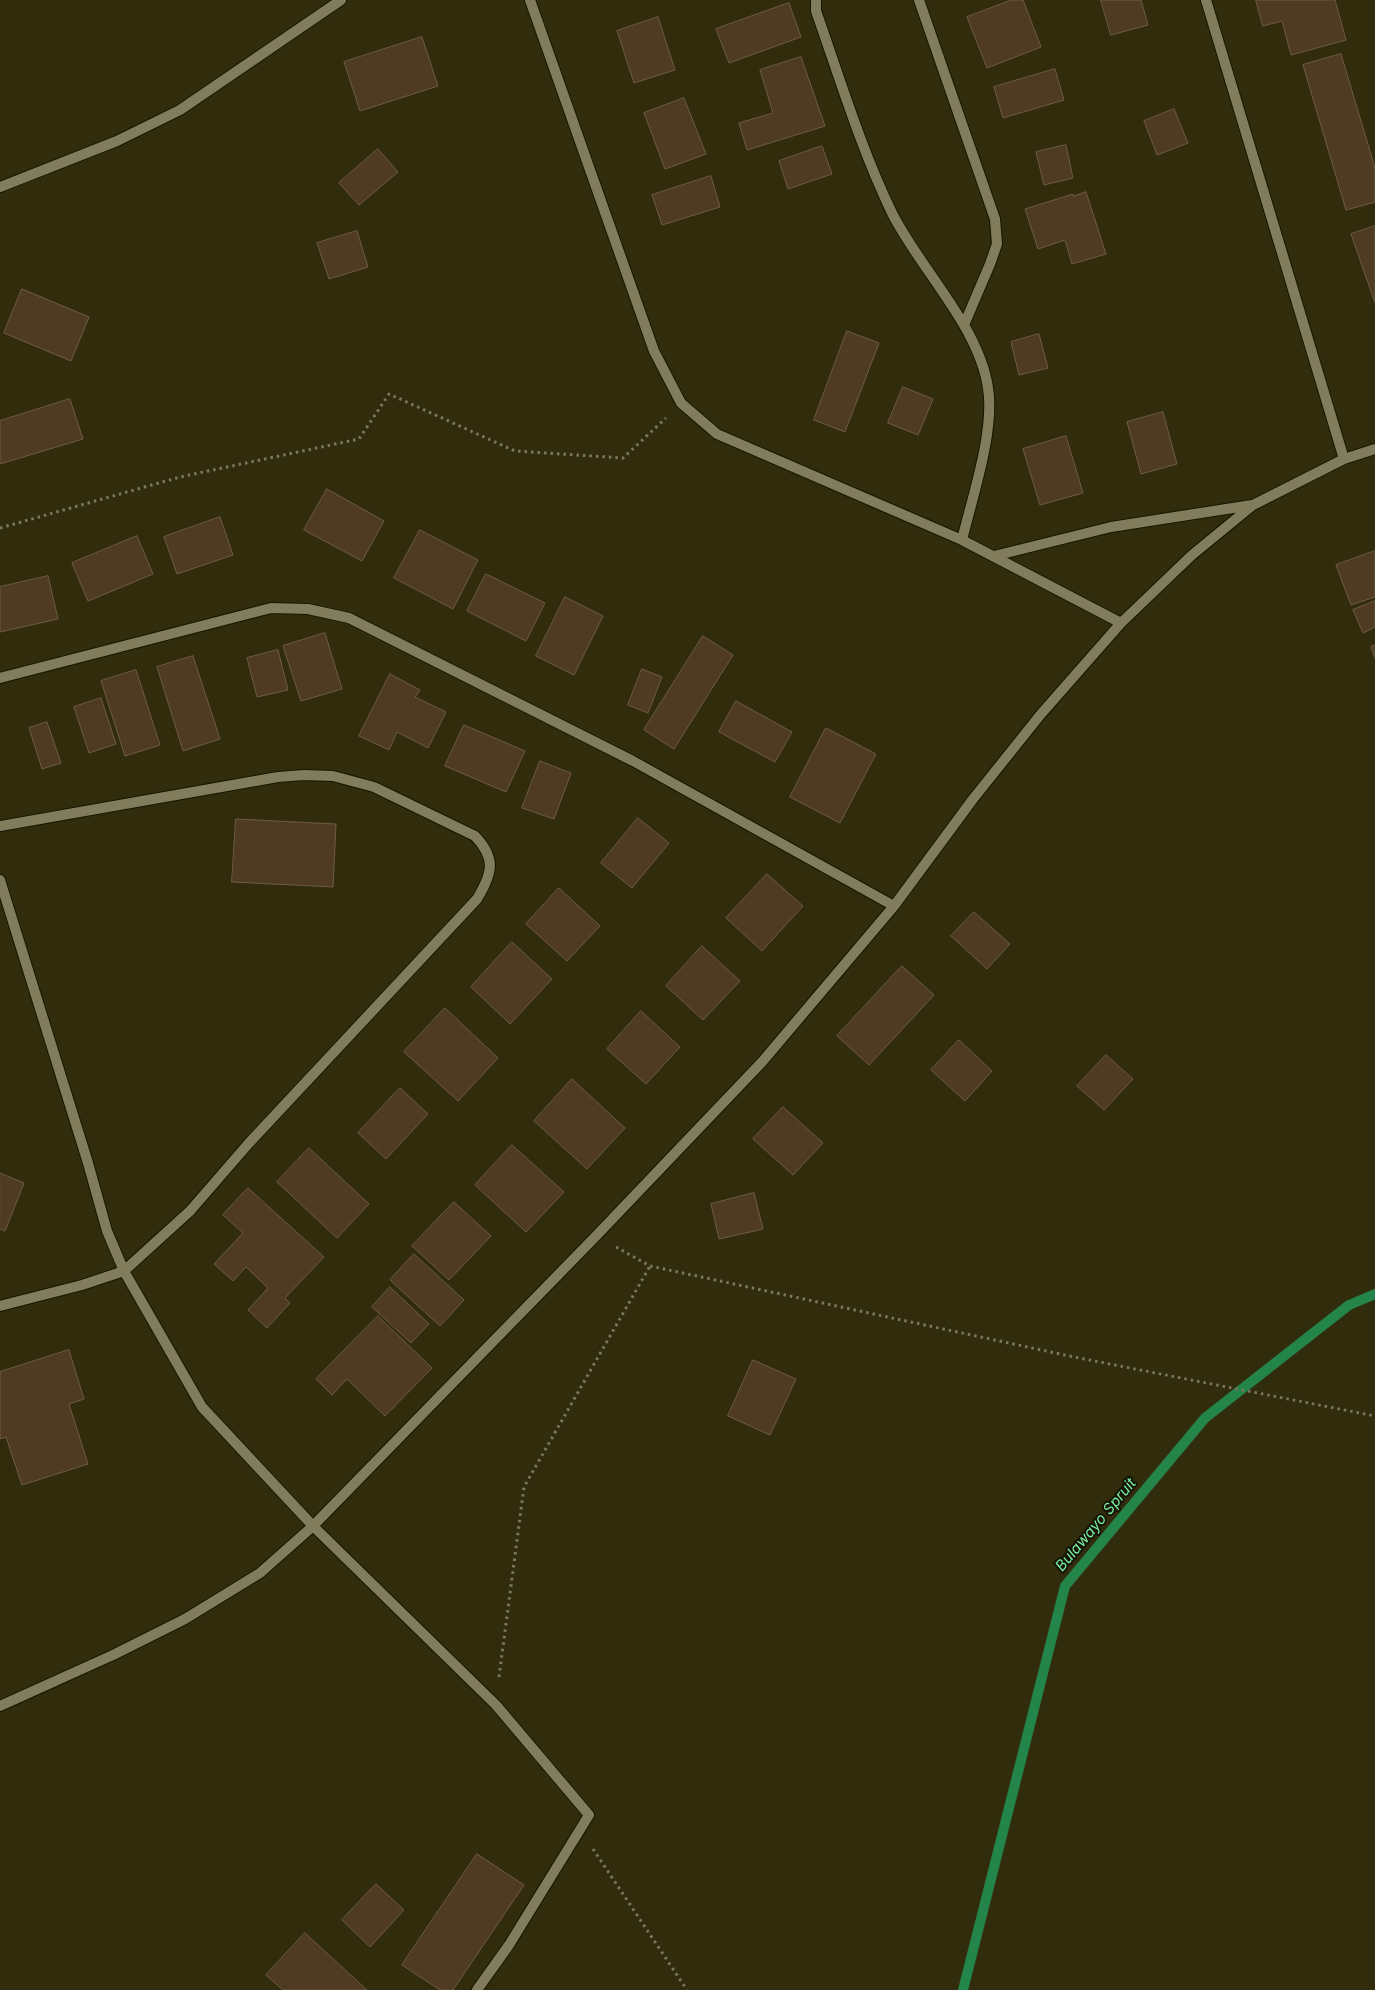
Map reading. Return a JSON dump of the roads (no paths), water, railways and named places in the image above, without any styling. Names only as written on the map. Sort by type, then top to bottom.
[{"type":"street","points":[[0,187],[13,180],[117,141],[180,110],[340,0]]},
{"type":"street","points":[[530,0],[654,351],[681,403],[717,434],[962,540],[1121,623]]},
{"type":"street","points":[[816,0],[816,12],[866,152],[893,214],[964,325],[981,363],[988,387],[989,407],[984,449],[962,540]]},
{"type":"street","points":[[919,0],[995,219],[996,244],[990,264],[964,325]]},
{"type":"street","points":[[1206,0],[1344,459]]},
{"type":"street","points":[[0,1706],[113,1655],[185,1619],[260,1573],[313,1526],[596,1236],[762,1062],[894,906],[973,799],[1035,722],[1121,623],[1192,555],[1253,505],[1344,459],[1375,450]]},
{"type":"street","points":[[994,556],[1111,527],[1253,505]]},
{"type":"street","points":[[0,678],[271,608],[308,609],[349,618],[633,761],[894,906]]},
{"type":"street","points":[[0,826],[278,776],[333,776],[374,788],[475,836],[486,848],[491,862],[488,882],[477,899],[255,1136],[190,1211],[124,1271],[82,1285],[0,1306]]},
{"type":"street","points":[[0,880],[88,1163],[107,1231],[124,1271],[202,1407],[313,1526],[496,1705],[589,1815],[509,1946],[477,1990]]},
{"type":"waterway","name":"Bulawayo Spruit","points":[[963,1990],[1065,1586],[1205,1418],[1349,1305],[1375,1294]]}]
